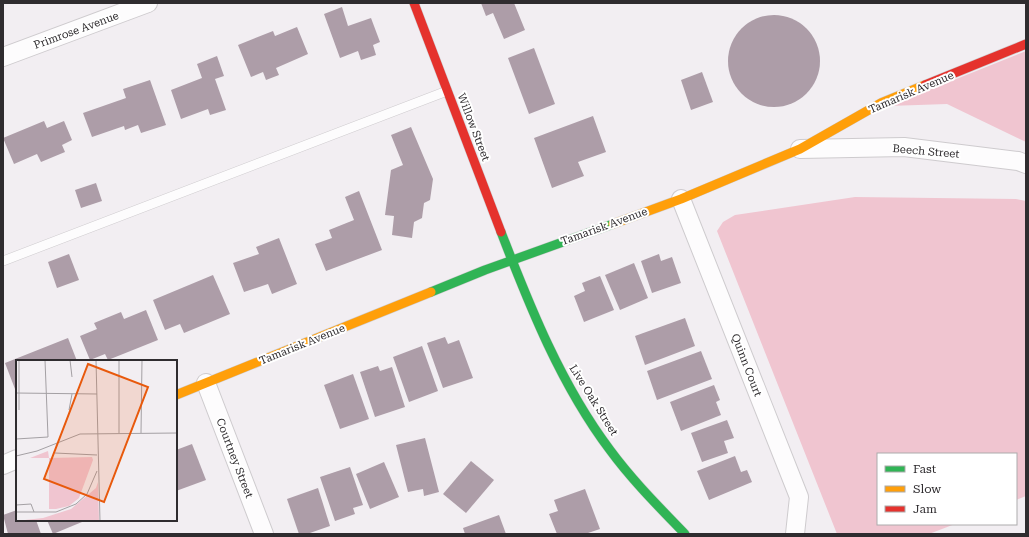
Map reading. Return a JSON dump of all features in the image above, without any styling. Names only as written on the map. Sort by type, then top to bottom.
[{"type":"street","name":"Primrose Avenue","points":[[3,57],[148,3]]},
{"type":"street","name":"Willow Street","points":[[414,3],[510,260]]},
{"type":"street","name":"Tamarisk Avenue","points":[[177,395],[510,260],[681,198],[800,149],[882,102],[1026,44]]},
{"type":"street","name":"Beech Street","points":[[800,149],[904,147],[1018,161],[1026,164]]},
{"type":"street","name":"Quinn Court","points":[[681,198],[799,497],[795,534]]},
{"type":"street","name":"Live Oak Street","points":[[510,260],[544,338],[570,389],[601,437],[635,481],[685,534]]},
{"type":"street","name":"Courtney Street","points":[[206,383],[264,534]]},
{"type":"street","points":[[3,465],[16,459]]},
{"type":"lane","points":[[3,261],[447,91]]},
{"type":"shaded area","points":[[1026,51],[1026,142],[947,104],[889,106]]},
{"type":"shaded area","points":[[855,197],[1016,199],[1026,201],[1026,496],[1017,500],[1017,453],[877,453],[877,525],[952,525],[929,534],[837,534],[717,231],[723,222],[735,215]]},
{"type":"building","points":[[481,3],[514,3],[525,30],[504,39],[493,13],[486,16]]},
{"type":"building","points":[[342,7],[348,26],[371,18],[380,42],[373,45],[376,55],[361,60],[358,51],[340,58],[324,14]]},
{"type":"building","points":[[774,15],[792,18],[807,28],[817,43],[820,61],[817,79],[807,94],[792,104],[774,107],[756,104],[741,94],[731,79],[728,61],[731,43],[741,28],[756,18]]},
{"type":"building","points":[[297,27],[308,54],[276,68],[279,75],[266,80],[263,72],[251,77],[238,45],[273,31],[275,36]]},
{"type":"building","points":[[534,48],[555,104],[529,114],[508,58]]},
{"type":"building","points":[[217,56],[224,76],[215,79],[226,110],[210,115],[208,109],[181,119],[171,90],[202,78],[197,64]]},
{"type":"building","points":[[702,72],[713,102],[691,110],[681,80]]},
{"type":"building","points":[[150,80],[166,125],[141,133],[138,125],[125,130],[124,126],[92,137],[83,113],[126,98],[123,89]]},
{"type":"building","points":[[593,116],[606,152],[578,162],[584,176],[552,188],[534,138]]},
{"type":"building","points":[[44,121],[47,128],[64,121],[72,140],[62,145],[65,152],[41,162],[37,154],[14,164],[3,138]]},
{"type":"building","points":[[411,127],[433,179],[430,200],[424,203],[422,218],[414,222],[412,238],[392,235],[394,216],[385,215],[391,170],[403,165],[391,135]]},
{"type":"building","points":[[96,183],[102,201],[81,208],[75,190]]},
{"type":"building","points":[[359,191],[382,250],[326,271],[315,244],[332,238],[329,230],[354,220],[345,197]]},
{"type":"building","points":[[279,238],[297,284],[272,294],[268,284],[244,292],[233,263],[259,254],[256,247]]},
{"type":"building","points":[[69,254],[79,280],[57,288],[48,262]]},
{"type":"building","points":[[659,254],[661,261],[672,257],[681,283],[652,293],[641,261]]},
{"type":"building","points":[[634,263],[648,298],[620,310],[605,275]]},
{"type":"building","points":[[213,275],[230,314],[184,333],[180,324],[165,330],[153,300]]},
{"type":"building","points":[[600,276],[614,310],[584,322],[574,296],[585,291],[582,283]]},
{"type":"building","points":[[146,310],[158,340],[108,360],[105,354],[90,360],[80,336],[97,329],[94,323],[121,312],[124,319]]},
{"type":"building","points":[[685,318],[695,346],[645,365],[635,336]]},
{"type":"building","points":[[445,337],[448,344],[459,340],[473,378],[443,388],[427,343]]},
{"type":"building","points":[[68,338],[77,360],[16,360],[15,389],[5,363]]},
{"type":"building","points":[[422,346],[438,391],[409,402],[393,357]]},
{"type":"building","points":[[701,351],[712,379],[657,400],[647,371]]},
{"type":"building","points":[[378,366],[380,371],[392,367],[405,407],[375,417],[360,372]]},
{"type":"building","points":[[353,374],[369,419],[340,429],[324,385]]},
{"type":"building","points":[[714,385],[720,400],[716,402],[721,415],[681,431],[670,402]]},
{"type":"building","points":[[727,420],[734,438],[724,441],[728,453],[702,462],[691,433]]},
{"type":"building","points":[[425,438],[439,492],[424,496],[423,489],[408,492],[396,445]]},
{"type":"building","points":[[192,444],[206,480],[177,491],[177,450]]},
{"type":"building","points":[[735,456],[741,472],[747,470],[752,482],[709,500],[697,471]]},
{"type":"building","points":[[471,461],[494,480],[466,513],[443,494]]},
{"type":"building","points":[[384,462],[399,497],[370,509],[356,474]]},
{"type":"building","points":[[350,467],[363,505],[353,508],[355,514],[335,521],[320,477]]},
{"type":"building","points":[[318,488],[330,526],[307,534],[299,534],[287,499]]},
{"type":"building","points":[[585,489],[600,529],[585,534],[557,534],[549,514],[558,511],[554,500]]},
{"type":"building","points":[[16,510],[16,521],[36,521],[41,534],[8,534],[3,515]]},
{"type":"building","points":[[499,515],[506,534],[465,534],[463,528]]},
{"type":"building","points":[[47,521],[82,522],[53,534]]},
{"type":"traffic: fast","points":[[431,292],[485,270],[613,224]]},
{"type":"traffic: fast","points":[[501,232],[535,317],[576,399],[592,425],[618,461],[685,534]]},
{"type":"traffic: slow","points":[[613,224],[681,199],[800,149],[881,103],[925,85]]},
{"type":"traffic: slow","points":[[177,395],[431,292]]},
{"type":"traffic: jam","points":[[414,3],[501,232]]},
{"type":"traffic: jam","points":[[925,85],[1026,44]]}]
